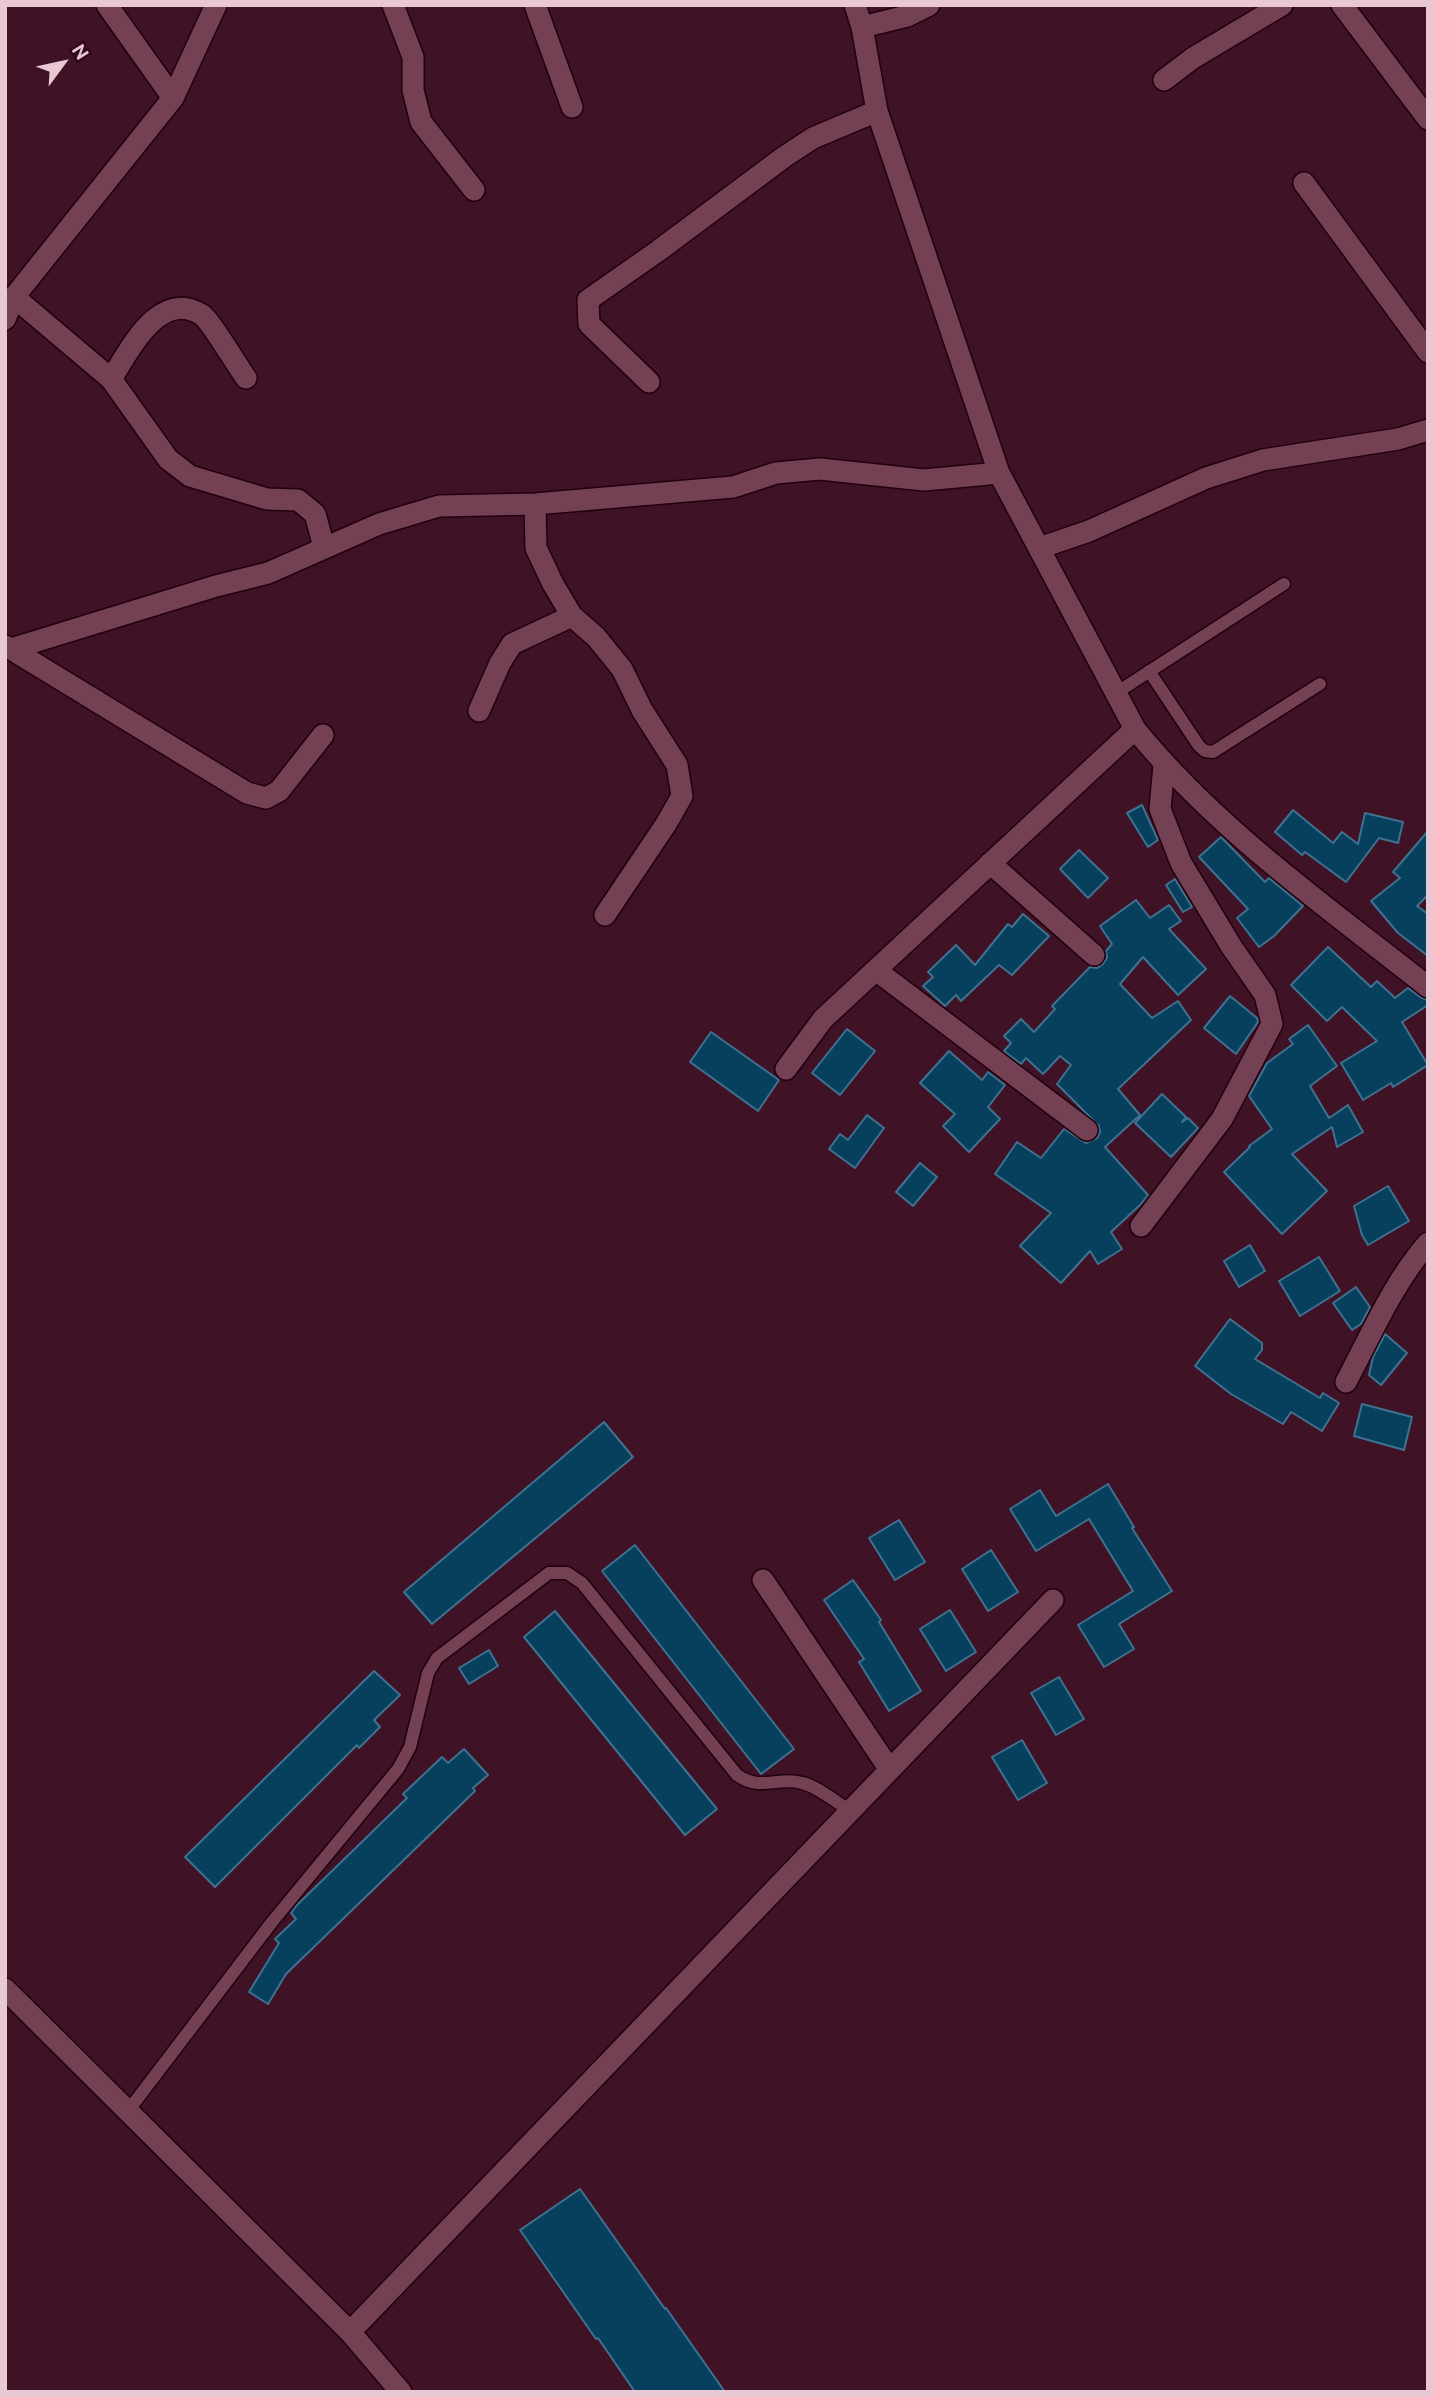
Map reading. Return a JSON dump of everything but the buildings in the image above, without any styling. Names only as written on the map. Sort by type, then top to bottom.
[{"type":"street","points":[[107,5],[173,98]]},
{"type":"street","points":[[5,319],[15,297],[173,98],[216,5]]},
{"type":"street","points":[[393,5],[413,57],[413,90],[421,122],[474,190]]},
{"type":"street","points":[[535,5],[572,107]]},
{"type":"street","points":[[855,5],[862,27],[877,111],[999,473],[1135,729],[1164,765],[1247,843],[1428,987]]},
{"type":"street","points":[[862,27],[907,16],[929,5]]},
{"type":"street","points":[[1164,80],[1194,58],[1282,5]]},
{"type":"street","points":[[1342,5],[1428,119]]},
{"type":"street","points":[[649,382],[589,324],[588,300],[813,138],[877,111]]},
{"type":"street","points":[[1304,183],[1428,352]]},
{"type":"street","points":[[15,297],[111,379],[168,460],[190,476],[267,499],[298,500],[315,514],[324,547]]},
{"type":"street","points":[[111,379],[146,325],[166,311],[183,309],[204,316],[246,378]]},
{"type":"street","points":[[1038,548],[1089,530],[1206,478],[1263,460],[1398,439],[1428,430]]},
{"type":"street","points":[[8,647],[268,573],[379,524],[439,506],[535,504],[733,487],[776,473],[820,470],[924,480],[999,473]]},
{"type":"street","points":[[535,504],[536,548],[552,584],[572,616],[596,638],[622,670],[642,710],[677,765],[682,796],[605,915]]},
{"type":"street","points":[[479,710],[500,663],[512,644],[572,616]]},
{"type":"street","points":[[8,647],[247,793],[266,797],[279,791],[323,735]]},
{"type":"street","points":[[786,1069],[823,1019],[1135,729]]},
{"type":"street","points":[[1141,1226],[1223,1119],[1272,1024],[1265,995],[1231,946],[1181,863],[1160,809],[1164,765]]},
{"type":"street","points":[[990,863],[1094,955]]},
{"type":"street","points":[[877,971],[1087,1130]]},
{"type":"street","points":[[1346,1382],[1394,1292],[1414,1259],[1428,1243]]},
{"type":"street","points":[[763,1580],[890,1770]]},
{"type":"street","points":[[350,2332],[1053,1600]]},
{"type":"street","points":[[5,1989],[350,2332],[401,2392]]},
{"type":"lane","points":[[1116,693],[1284,583]]},
{"type":"lane","points":[[1149,671],[1199,746],[1209,752],[1320,684]]},
{"type":"lane","points":[[128,2111],[272,1922],[398,1769],[410,1747],[428,1673],[437,1658],[549,1573],[567,1573],[582,1583],[737,1775],[747,1783],[804,1783],[851,1811]]}]
